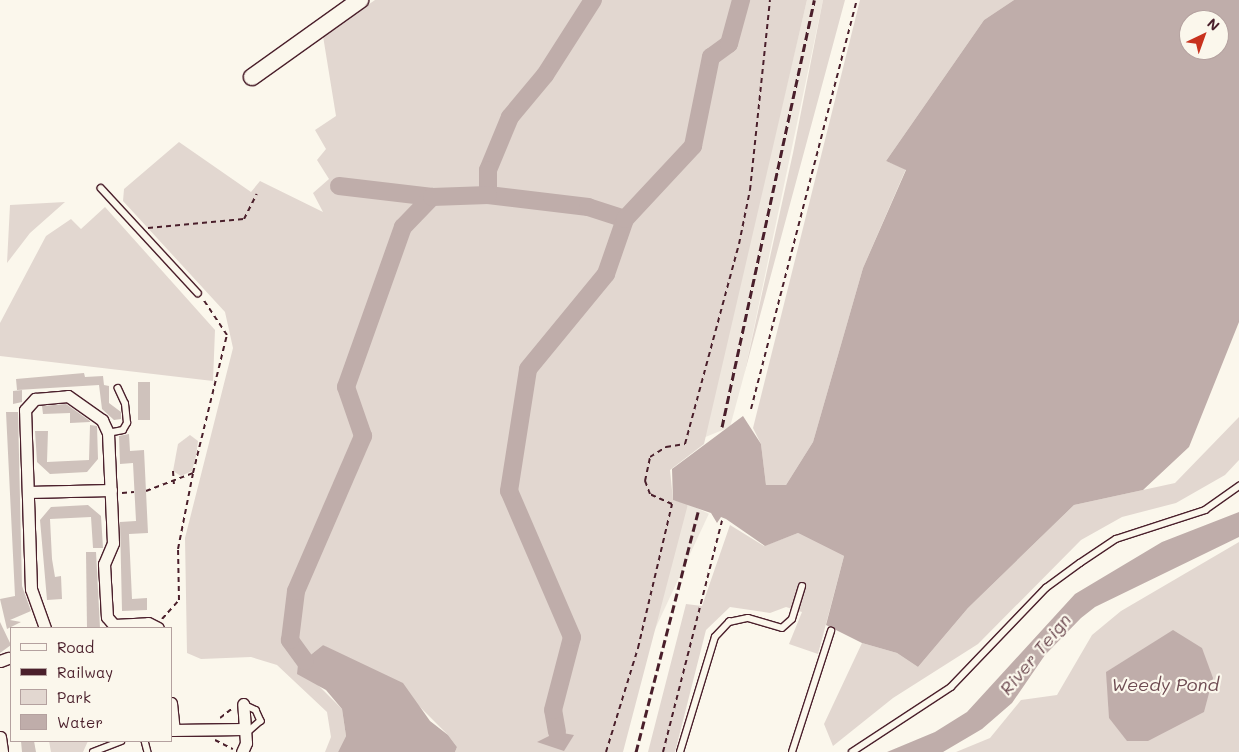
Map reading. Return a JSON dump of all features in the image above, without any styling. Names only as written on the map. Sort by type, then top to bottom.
[{"type":"street","points":[[252,78],[360,0]]},
{"type":"street","points":[[44,627],[30,589],[25,410],[35,399],[77,398],[102,420],[108,433],[113,543],[104,564],[107,617],[114,624],[157,627]]},
{"type":"street","points":[[28,492],[111,492]]},
{"type":"street","points":[[172,730],[246,742],[238,703]]},
{"type":"street","points":[[0,737],[2,752]]},
{"type":"lane","points":[[101,188],[198,294]]},
{"type":"lane","points":[[108,433],[123,430],[127,424],[125,404],[118,389]]},
{"type":"lane","points":[[125,404],[131,400]]},
{"type":"lane","points":[[852,752],[951,688],[1046,588],[1080,563],[1116,539],[1205,510],[1239,486]]},
{"type":"lane","points":[[680,752],[714,637],[729,622],[748,618],[782,628],[792,619],[802,586]]},
{"type":"lane","points":[[792,752],[831,631]]},
{"type":"lane","points":[[238,703],[256,710],[261,721],[246,742]]},
{"type":"lane","points":[[93,752],[118,742]]},
{"type":"path","points":[[606,752],[638,648],[672,504],[650,494],[645,481],[650,457],[666,447],[685,444],[739,244],[750,190],[770,0]]},
{"type":"path","points":[[751,409],[857,0]]},
{"type":"path","points":[[140,232],[244,218],[257,194]]},
{"type":"path","points":[[157,627],[178,607],[178,548],[193,474],[227,335],[198,294]]},
{"type":"path","points":[[173,471],[174,484]]},
{"type":"path","points":[[146,491],[174,484],[193,474]]},
{"type":"path","points":[[111,492],[134,492]]},
{"type":"path","points":[[663,752],[722,520]]},
{"type":"path","points":[[216,720],[230,712],[238,703]]},
{"type":"path","points":[[215,743],[235,752]]},
{"type":"shaded area","points":[[807,0],[823,0],[744,375],[730,427],[703,438]]},
{"type":"shaded area","points":[[688,504],[709,514],[601,746],[580,736]]},
{"type":"green space","points":[[375,0],[807,0],[704,444],[670,470],[673,500],[688,504],[623,752],[455,752],[457,747],[448,735],[418,705],[323,645],[298,665],[342,709],[346,736],[338,752],[325,752],[331,737],[327,712],[277,665],[251,657],[201,659],[187,653],[185,538],[233,348],[225,312],[123,201],[124,189],[179,142],[251,192],[260,181],[323,212],[313,193],[329,179],[317,160],[326,149],[315,130],[336,116],[323,36]]},
{"type":"green space","points":[[823,0],[845,0],[744,375],[793,153]]},
{"type":"green space","points":[[860,0],[1014,0],[984,20],[886,161],[906,169],[863,268],[813,442],[786,485],[775,487],[766,485],[761,444],[753,428]]},
{"type":"green space","points":[[65,202],[30,233],[7,263],[10,205]]},
{"type":"green space","points":[[105,207],[215,330],[213,381],[0,356],[0,323],[46,236],[71,219],[81,229]]},
{"type":"green space","points":[[1239,417],[1239,460],[1225,475],[1176,503],[1122,517],[1081,540],[978,644],[893,698],[833,746],[824,724],[862,643],[897,653],[918,667],[968,608],[1074,505],[1175,483]]},
{"type":"green space","points":[[190,435],[198,441],[196,456],[192,471],[181,476],[173,471],[178,444]]},
{"type":"green space","points":[[730,525],[764,546],[798,533],[844,556],[818,654],[789,644],[802,612],[786,607],[770,613],[730,607],[706,630],[675,752],[648,752],[686,604],[702,606]]},
{"type":"green space","points":[[1239,542],[1239,752],[956,752],[990,738],[1021,700],[1057,695],[1092,635],[1121,611]]},
{"type":"green space","points":[[49,742],[88,742],[83,752],[51,752]]},
{"type":"water","points":[[1014,0],[1239,0],[1239,322],[1189,447],[1143,490],[1074,505],[968,608],[918,667],[897,653],[862,643],[826,625],[844,556],[798,533],[765,546],[726,519],[721,517],[717,523],[711,513],[673,500],[672,469],[743,416],[761,444],[766,485],[786,485],[813,442],[863,268],[906,170],[886,161],[984,20]]},
{"type":"water","name":"River Teign","points":[[1239,512],[1239,537],[1095,607],[1081,618],[1045,655],[1012,703],[982,729],[943,752],[887,752],[935,732],[967,712],[1075,594],[1162,542]]},
{"type":"water","name":"Weedy Pond","points":[[1173,630],[1202,648],[1213,678],[1204,712],[1148,741],[1127,741],[1109,718],[1106,672]]},
{"type":"water","points":[[323,645],[403,683],[430,721],[448,735],[457,747],[455,752],[338,752],[346,736],[342,709],[326,690],[297,674],[298,665]]},
{"type":"water","points":[[557,732],[574,735],[564,751],[537,742]]},
{"type":"building","points":[[84,373],[85,377],[103,376],[104,385],[109,386],[109,403],[121,412],[121,419],[114,420],[102,409],[99,385],[17,390],[16,379]]},
{"type":"building","points":[[138,382],[150,382],[150,420],[138,420]]},
{"type":"building","points":[[22,390],[22,402],[13,404],[13,391]]},
{"type":"building","points":[[66,404],[90,422],[70,423],[70,413],[43,414],[42,406]]},
{"type":"building","points":[[6,412],[18,412],[22,586],[31,611],[10,620],[21,622],[7,629],[0,599],[15,596]]},
{"type":"building","points":[[90,425],[97,426],[98,459],[87,472],[50,474],[37,462],[35,431],[48,431],[47,462],[89,460]]},
{"type":"building","points":[[129,434],[130,451],[144,450],[148,533],[129,534],[132,599],[147,598],[147,610],[122,611],[120,522],[136,521],[133,463],[120,464],[119,436]]},
{"type":"building","points":[[88,505],[101,516],[103,548],[93,548],[91,517],[50,519],[52,559],[55,577],[61,576],[62,599],[47,600],[40,520],[51,507]]},
{"type":"building","points":[[86,552],[96,552],[100,627],[87,627]]},
{"type":"building","points":[[0,622],[10,646],[0,653]]},
{"type":"building","points":[[21,742],[34,742],[36,752],[22,752]]},
{"type":"waterway","points":[[593,0],[545,75],[510,117],[488,170],[488,195],[588,207],[625,219]]},
{"type":"waterway","points":[[557,732],[553,710],[572,637],[509,491],[528,369],[606,274],[625,219],[693,146],[711,57],[729,44],[741,0]]},
{"type":"waterway","points":[[339,186],[432,197]]},
{"type":"waterway","points":[[305,661],[290,640],[296,591],[363,436],[346,387],[403,227],[432,197],[488,195]]},
{"type":"railway","points":[[722,427],[814,0]]},
{"type":"railway","points":[[636,752],[699,509]]}]
